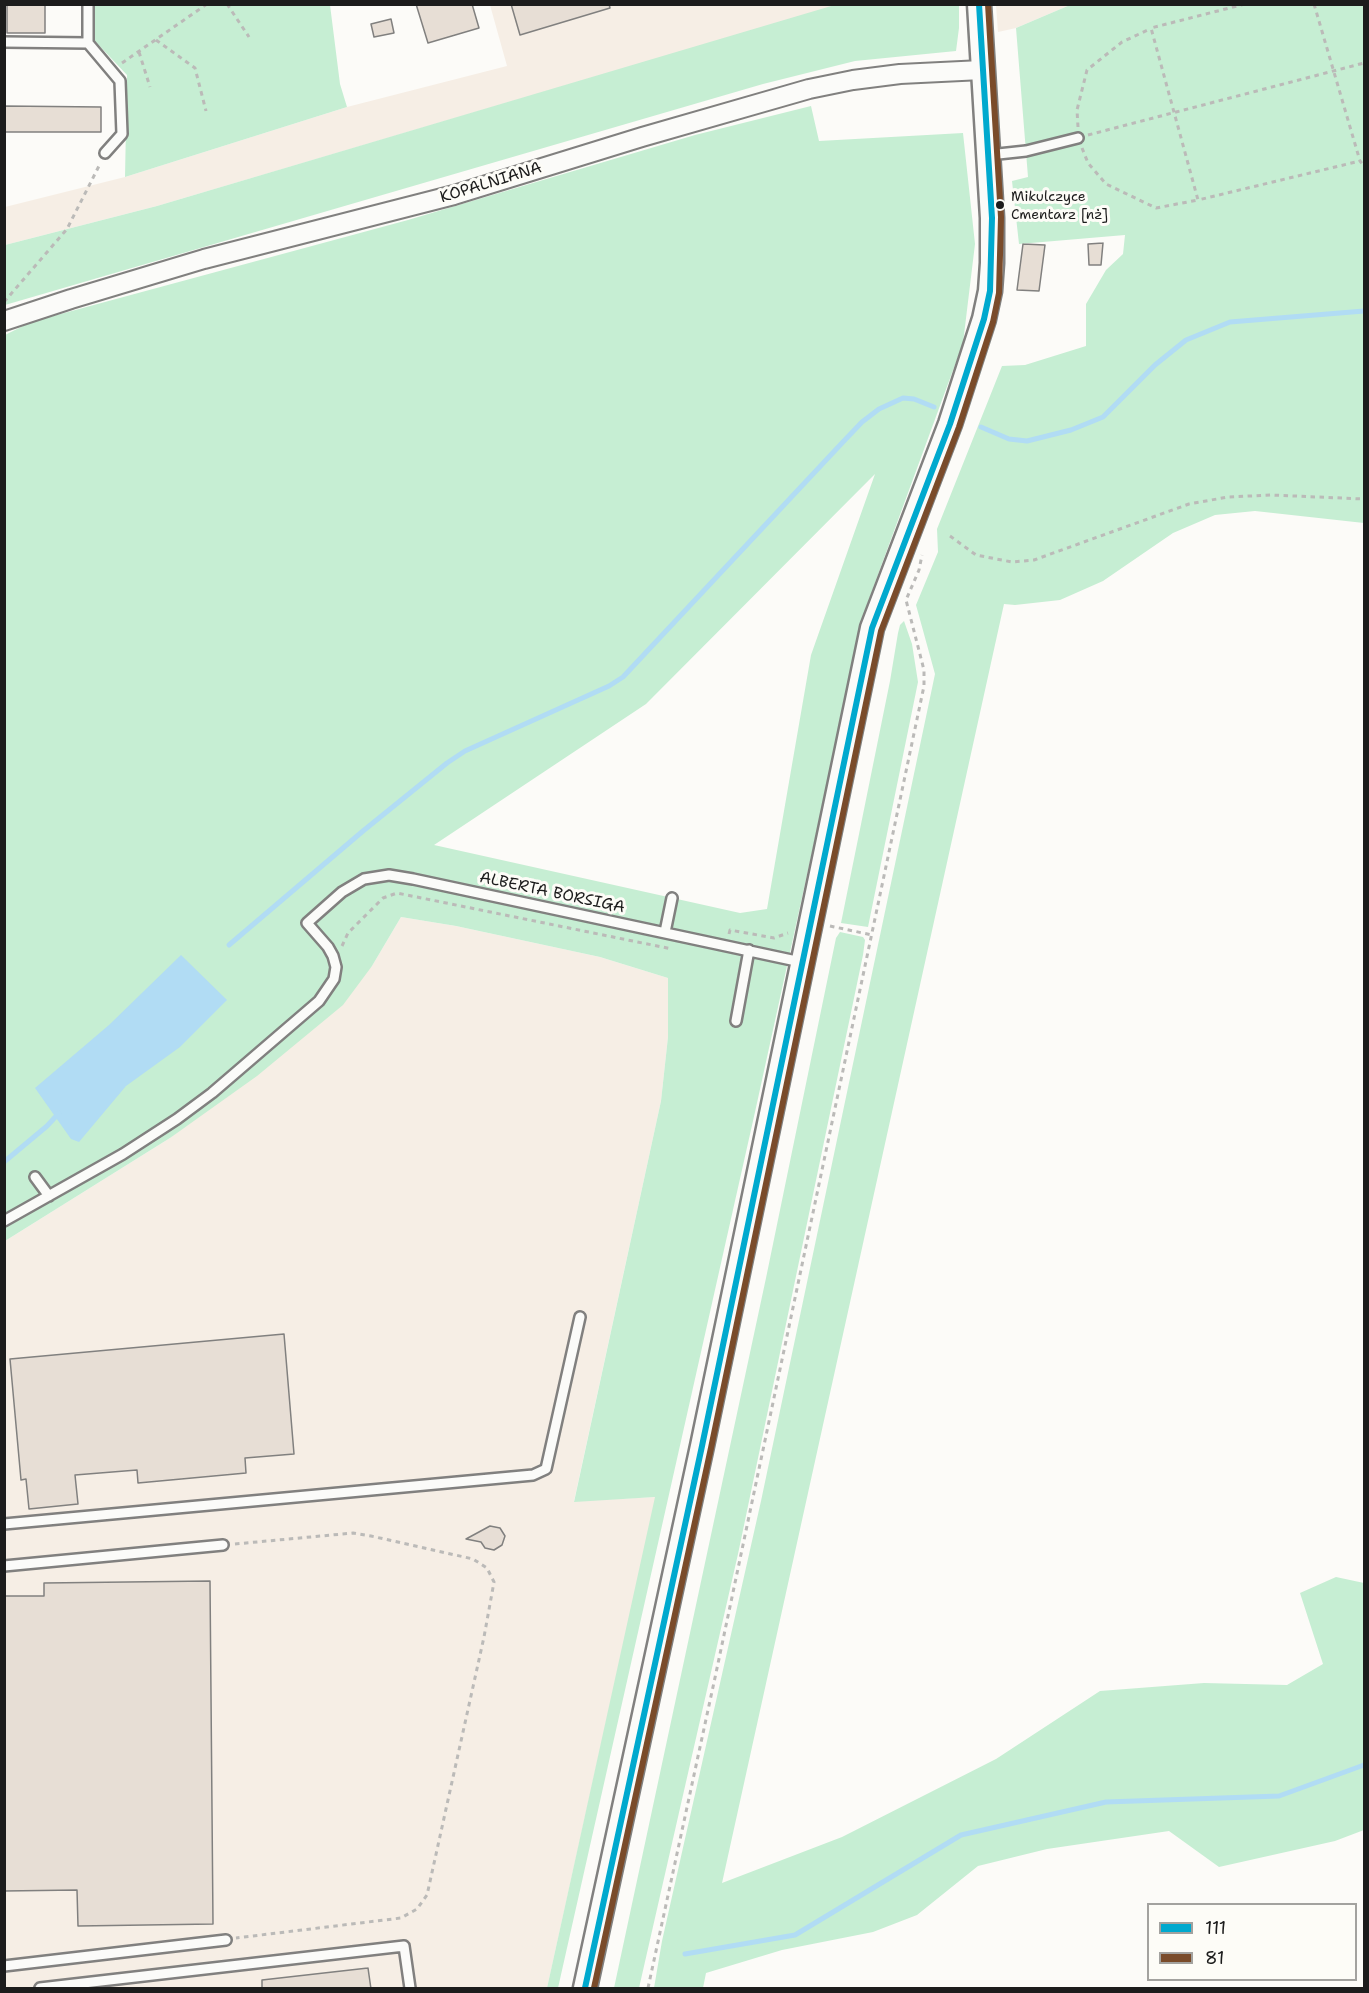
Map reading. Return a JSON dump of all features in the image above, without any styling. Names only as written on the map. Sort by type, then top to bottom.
[{"type":"street","points":[[585,1989],[872,628],[950,424],[976,347],[990,291],[992,218],[979,4]]},
{"type":"street","name":"KOPALNIANA","points":[[4,321],[71,298],[204,259],[454,195],[809,89],[900,74],[982,70]]},
{"type":"lane","points":[[88,4],[88,43],[120,81],[122,134],[105,153]]},
{"type":"lane","points":[[4,42],[88,43]]},
{"type":"lane","points":[[988,155],[1026,151],[1078,138]]},
{"type":"lane","name":"ALBERTA BORSIGA","points":[[336,967],[333,956],[307,922],[353,884],[375,876],[389,875],[803,963]]},
{"type":"lane","points":[[664,932],[672,897]]},
{"type":"lane","points":[[736,1022],[749,950]]},
{"type":"lane","points":[[4,1221],[152,1137],[212,1093],[319,1001],[334,979],[336,967]]},
{"type":"lane","points":[[35,1177],[49,1196]]},
{"type":"lane","points":[[4,1524],[534,1475],[546,1469],[580,1317]]},
{"type":"lane","points":[[4,1566],[223,1545]]},
{"type":"lane","points":[[4,1966],[226,1940]]},
{"type":"lane","points":[[40,1989],[404,1946],[410,1989]]},
{"type":"path","points":[[112,71],[207,4]]},
{"type":"path","points":[[227,4],[249,37]]},
{"type":"path","points":[[1245,4],[1151,28],[1122,42],[1087,70],[1077,110],[1078,138],[1088,163],[1106,184],[1156,208],[1360,161]]},
{"type":"path","points":[[1314,4],[1360,161],[1365,165]]},
{"type":"path","points":[[1151,28],[1198,200]]},
{"type":"path","points":[[156,40],[195,68],[206,111]]},
{"type":"path","points":[[139,52],[150,87]]},
{"type":"path","points":[[1078,138],[1365,63]]},
{"type":"path","points":[[4,302],[67,229],[105,153]]},
{"type":"path","points":[[950,536],[976,555],[1012,562],[1034,560],[1189,504],[1228,497],[1271,495],[1365,499]]},
{"type":"path","points":[[648,1989],[925,680],[906,600]]},
{"type":"path","points":[[336,967],[341,959],[345,937],[383,898],[397,893],[679,951]]},
{"type":"path","points":[[834,926],[872,935]]},
{"type":"path","points":[[730,930],[774,938],[789,932],[793,927]]},
{"type":"path","points":[[223,1545],[353,1533],[473,1559],[487,1569],[494,1582],[482,1648],[426,1895],[417,1909],[400,1918],[226,1940]]},
{"type":"shaded area","points":[[490,5],[838,5],[157,206],[5,245],[5,207],[125,177],[347,107],[507,66]]},
{"type":"shaded area","points":[[996,5],[1070,5],[1016,28],[998,32]]},
{"type":"shaded area","points":[[401,917],[456,926],[600,957],[668,978],[668,1037],[661,1101],[574,1501],[656,1497],[547,1988],[5,1988],[5,1241],[170,1138],[372,966]]},
{"type":"green space","points":[[838,4],[959,5],[956,51],[855,61],[763,84],[5,305],[5,245],[157,206]]},
{"type":"green space","points":[[93,5],[330,5],[340,84],[347,107],[125,177],[127,75],[92,38]]},
{"type":"green space","points":[[1070,5],[1364,5],[1364,523],[1255,511],[1215,515],[1173,533],[1103,581],[1060,600],[1004,604],[722,1883],[842,1837],[996,1759],[1100,1691],[1204,1683],[1287,1685],[1323,1664],[1300,1593],[1336,1577],[1364,1583],[1364,1830],[1335,1841],[1219,1867],[1169,1831],[1047,1849],[978,1866],[917,1915],[873,1932],[782,1950],[706,1973],[703,1988],[654,1988],[662,1941],[761,1501],[935,674],[916,605],[938,552],[937,529],[1002,366],[1025,365],[1086,346],[1086,304],[1106,270],[1123,254],[1125,235],[1019,244],[1012,181],[1028,177],[1016,28]]},
{"type":"green space","points":[[811,106],[819,141],[963,133],[975,244],[963,343],[865,610],[558,1988],[547,1988],[655,1497],[574,1502],[661,1101],[668,1037],[668,978],[600,957],[456,926],[401,917],[372,966],[343,1005],[257,1076],[170,1138],[5,1241],[5,335],[31,322],[408,220],[695,135]],"holes":[[[875,474],[811,655],[767,909],[740,913],[434,845],[646,704]]]},
{"type":"green space","points":[[904,621],[912,644],[918,682],[868,927],[841,923],[898,633]]},
{"type":"green space","points":[[840,932],[863,937],[865,940],[863,955],[738,1554],[639,1988],[614,1988],[766,1278],[836,938]]},
{"type":"water","points":[[181,955],[227,1000],[180,1047],[126,1086],[79,1142],[71,1139],[35,1088],[109,1025]]},
{"type":"building","points":[[7,4],[45,4],[45,33],[7,33]]},
{"type":"building","points":[[416,4],[472,4],[479,28],[428,43]]},
{"type":"building","points":[[511,4],[609,4],[610,8],[520,35]]},
{"type":"building","points":[[391,19],[394,33],[374,37],[371,24]]},
{"type":"building","points":[[4,106],[101,107],[101,132],[4,132]]},
{"type":"building","points":[[1103,243],[1101,265],[1089,265],[1088,244]]},
{"type":"building","points":[[1023,244],[1045,245],[1039,291],[1017,290]]},
{"type":"building","points":[[284,1334],[294,1454],[245,1458],[246,1473],[138,1483],[137,1470],[75,1475],[78,1504],[29,1509],[26,1479],[21,1480],[10,1359]]},
{"type":"building","points":[[490,1526],[500,1528],[505,1536],[502,1545],[494,1550],[485,1548],[481,1542],[466,1539]]},
{"type":"building","points":[[210,1581],[213,1924],[78,1926],[77,1890],[4,1891],[4,1596],[44,1596],[44,1583]]},
{"type":"building","points":[[368,1968],[371,1989],[262,1989],[262,1980]]},
{"type":"waterway","points":[[981,427],[1009,439],[1027,441],[1071,430],[1103,417],[1155,365],[1186,340],[1230,322],[1364,311]]},
{"type":"waterway","points":[[229,945],[447,763],[465,751],[609,686],[623,677],[862,422],[879,409],[903,398],[914,399],[934,407]]},
{"type":"waterway","points":[[4,1162],[59,1113]]},
{"type":"waterway","points":[[685,1954],[795,1935],[961,1835],[1106,1802],[1279,1796],[1364,1765]]},
{"type":"transit line","name":"111","points":[[585,1988],[702,1446],[872,628],[950,424],[984,319],[990,291],[992,218],[979,4]]},
{"type":"transit line","name":"81","points":[[594,1988],[711,1448],[881,631],[959,427],[993,322],[999,293],[1001,217],[988,4]]},
{"type":"place","name":"Mikulczyce Cmentarz [nż]","points":[[1000,205]]}]
